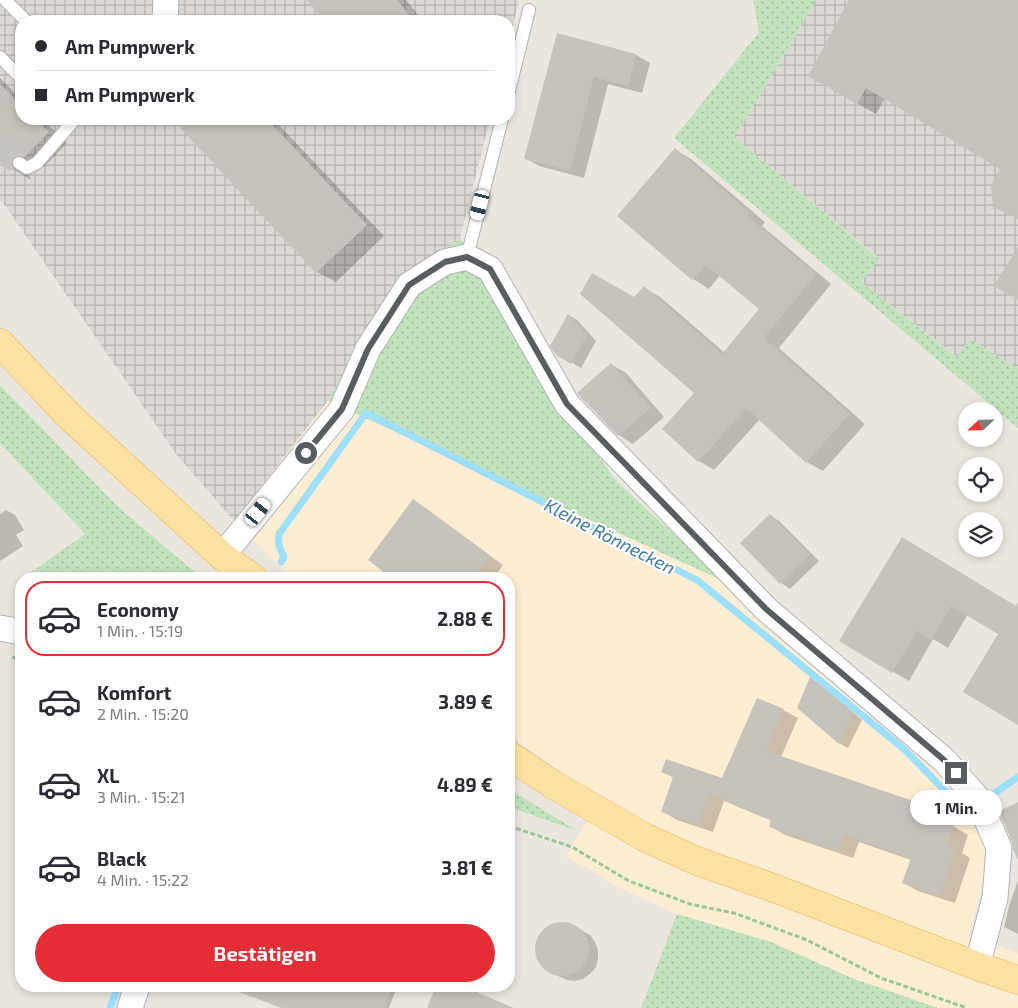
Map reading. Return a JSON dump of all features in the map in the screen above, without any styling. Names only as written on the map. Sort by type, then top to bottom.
[{"type":"main road","points":[[0,343],[68,415],[222,556],[244,572]]},
{"type":"main road","points":[[515,759],[552,784],[644,837],[697,861],[1018,980]]},
{"type":"street","points":[[165,15],[166,0]]},
{"type":"street","points":[[222,556],[342,409],[368,349],[409,285],[445,262],[467,257],[490,269],[567,404],[766,609],[944,760],[978,799],[999,848],[995,898],[977,966]]},
{"type":"street","points":[[0,628],[15,631]]},
{"type":"street","points":[[130,1008],[135,992]]},
{"type":"lane","points":[[5,0],[20,15]]},
{"type":"lane","points":[[515,67],[529,10]]},
{"type":"lane","points":[[0,57],[15,72]]},
{"type":"lane","points":[[19,163],[27,168],[37,163],[66,125]]},
{"type":"lane","points":[[467,257],[500,125]]},
{"type":"path","points":[[515,828],[572,847],[629,881],[690,904],[734,913],[807,940],[881,978],[967,1008]]},
{"type":"shaded area","points":[[0,0],[519,0],[515,17],[515,15],[15,15],[15,125],[488,125],[460,238],[439,255],[359,344],[328,401],[234,521],[176,454],[0,200]]},
{"type":"shaded area","points":[[762,0],[1018,0],[1018,369],[970,339],[957,357],[861,282],[879,258],[734,137],[802,25]]},
{"type":"shaded area","points":[[328,401],[726,582],[757,620],[936,771],[969,806],[991,850],[969,936],[1018,953],[1018,1008],[938,1008],[854,979],[771,942],[677,914],[622,889],[566,856],[600,800],[515,739],[515,572],[286,572],[234,521]]},
{"type":"green space","points":[[753,0],[816,0],[734,137],[879,259],[861,282],[956,357],[970,339],[1018,369],[1018,428],[1003,415],[1003,402],[987,402],[674,138],[759,32]]},
{"type":"green space","points":[[460,238],[504,321],[616,481],[726,582],[328,401],[359,344],[439,255]]},
{"type":"green space","points":[[0,385],[118,507],[195,572],[32,572],[85,534],[0,443]]},
{"type":"green space","points":[[515,793],[578,831],[515,809]]},
{"type":"green space","points":[[677,914],[771,942],[854,979],[938,1008],[641,1008]]},
{"type":"building","points":[[307,0],[397,0],[409,15],[319,15]]},
{"type":"building","points":[[849,0],[1018,0],[1018,219],[993,207],[991,185],[1000,169],[866,88],[857,104],[808,76]]},
{"type":"building","points":[[557,33],[636,54],[628,86],[594,77],[570,171],[524,159]]},
{"type":"building","points":[[0,84],[15,99],[15,125],[41,125],[49,132],[25,157],[19,155],[12,158],[11,163],[14,169],[12,170],[0,158]]},
{"type":"building","points":[[183,125],[273,125],[367,225],[316,273],[180,128]]},
{"type":"building","points":[[675,148],[750,213],[747,216],[816,274],[764,338],[850,414],[806,463],[746,408],[698,462],[662,429],[694,393],[580,294],[592,273],[634,297],[644,286],[722,354],[759,309],[706,265],[692,280],[617,216]]},
{"type":"building","points":[[1018,247],[1018,300],[994,286]]},
{"type":"building","points":[[568,314],[587,335],[571,364],[556,355],[550,346]]},
{"type":"building","points":[[611,363],[651,408],[618,436],[577,393]]},
{"type":"building","points":[[413,499],[490,556],[478,572],[384,572],[368,560]]},
{"type":"building","points":[[770,514],[810,555],[780,584],[740,543]]},
{"type":"building","points":[[902,537],[1016,606],[1018,602],[1018,725],[963,692],[998,634],[951,606],[931,640],[917,631],[892,673],[839,641]]},
{"type":"building","points":[[810,677],[853,714],[839,744],[797,708]]},
{"type":"building","points":[[757,698],[784,709],[766,751],[928,806],[925,815],[954,825],[947,845],[956,848],[940,896],[902,883],[911,858],[844,835],[838,851],[769,827],[771,820],[709,793],[698,825],[661,812],[673,777],[661,772],[666,759],[722,778]]},
{"type":"building","points":[[1018,802],[1018,860],[999,811]]},
{"type":"building","points":[[557,922],[567,922],[577,926],[585,934],[589,949],[585,964],[577,972],[567,976],[557,976],[547,972],[539,964],[535,954],[535,944],[539,934],[547,926]]},
{"type":"building","points":[[239,992],[391,992],[384,1008],[281,1008]]},
{"type":"building","points":[[434,992],[476,992],[514,1008],[427,1008]]},
{"type":"waterway","name":"Kleine Rönnecken","points":[[281,562],[284,557],[279,545],[279,534],[366,413],[697,580],[905,750],[965,811]]},
{"type":"waterway","name":"Kleine Rönnecken","points":[[996,792],[1018,777]]},
{"type":"waterway","name":"Kleine Rönnecken","points":[[110,1008],[116,992]]},
{"type":"tunnel","points":[[0,145],[19,163]]},
{"type":"route","points":[[306,453],[342,409],[368,349],[409,285],[445,262],[467,257],[490,269],[567,404],[766,609],[944,760],[956,773]]}]
